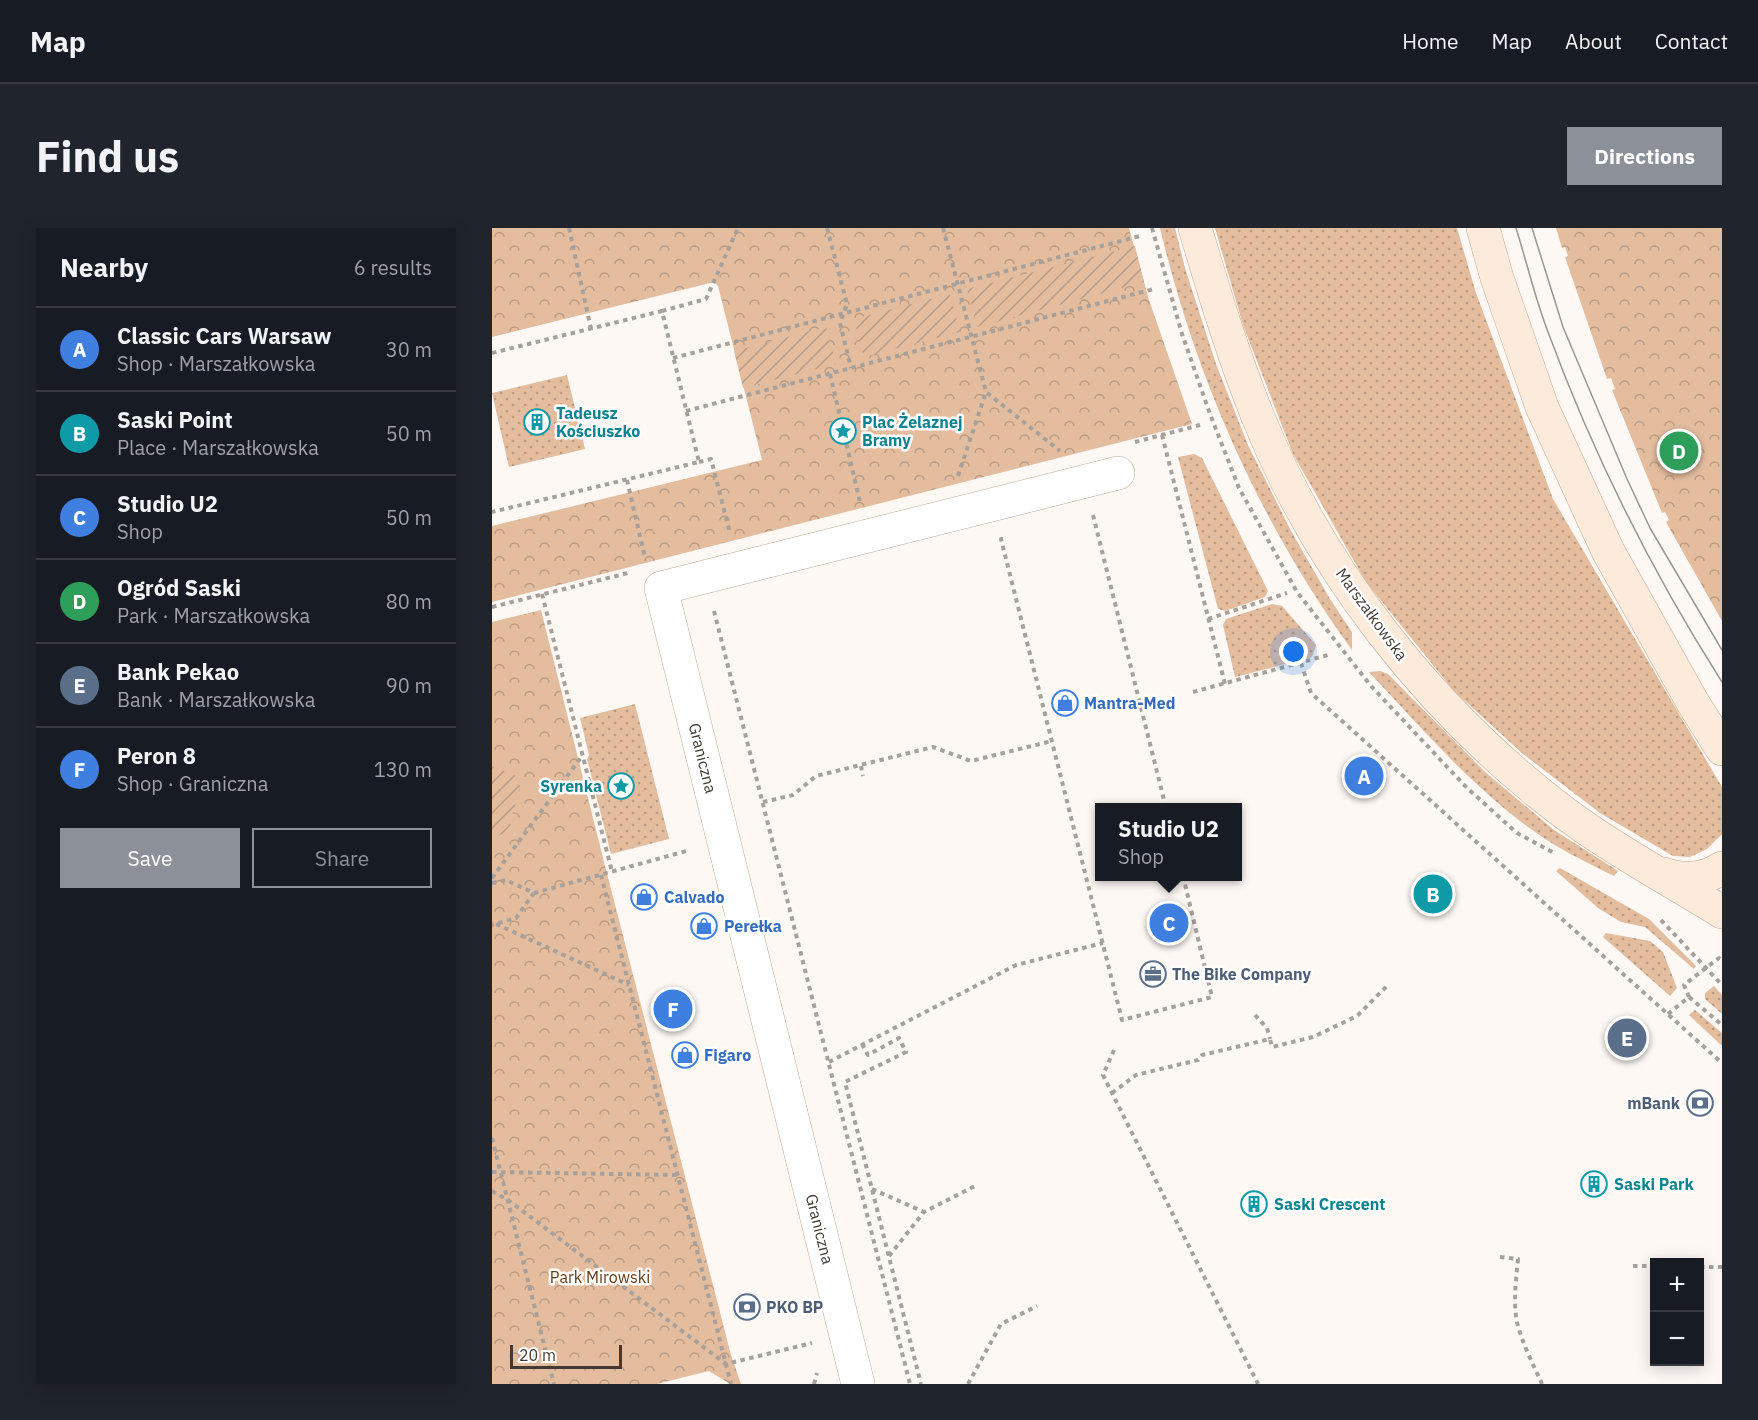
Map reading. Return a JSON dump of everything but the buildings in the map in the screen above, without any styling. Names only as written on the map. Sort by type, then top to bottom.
[{"type":"main road","name":"Marszałkowska","points":[[1195,228],[1222,322],[1271,448],[1304,512],[1340,572],[1394,649],[1472,734],[1558,808],[1722,912]]},
{"type":"main road","points":[[1482,228],[1542,406],[1608,551],[1693,703],[1722,749]]},
{"type":"main road","points":[[1657,871],[1672,877],[1689,879],[1704,876],[1722,868]]},
{"type":"street","name":"Graniczna","points":[[858,1384],[661,588],[1118,473]]},
{"type":"path","points":[[569,228],[591,329]]},
{"type":"path","points":[[492,353],[706,299],[738,228]]},
{"type":"path","points":[[827,228],[847,304],[840,323],[851,368]]},
{"type":"path","points":[[943,228],[986,392],[957,479]]},
{"type":"path","points":[[673,358],[1140,236]]},
{"type":"path","points":[[686,411],[1154,289]]},
{"type":"path","points":[[662,311],[699,462]]},
{"type":"path","points":[[830,374],[863,513]]},
{"type":"path","points":[[986,392],[1066,456]]},
{"type":"path","points":[[1162,435],[1225,684]]},
{"type":"path","points":[[492,512],[711,459],[730,536]]},
{"type":"path","points":[[627,480],[648,567]]},
{"type":"path","points":[[1082,519],[1094,516],[1165,803]]},
{"type":"path","points":[[1013,537],[1001,539],[1122,1020],[1212,997],[1184,881]]},
{"type":"path","points":[[706,577],[910,1384]]},
{"type":"path","points":[[1208,619],[1287,593]]},
{"type":"path","points":[[542,594],[612,872]]},
{"type":"path","points":[[1193,692],[1328,656]]},
{"type":"path","points":[[1301,663],[1311,693],[1722,1063]]},
{"type":"path","points":[[1141,706],[1162,700]]},
{"type":"path","points":[[763,802],[793,795],[816,776],[933,747],[971,761],[1052,741]]},
{"type":"path","points":[[492,878],[582,756]]},
{"type":"path","points":[[861,765],[863,776]]},
{"type":"path","points":[[492,883],[506,880],[534,892],[770,831]]},
{"type":"path","points":[[601,875],[731,1384]]},
{"type":"path","points":[[494,924],[516,918],[534,892]]},
{"type":"path","points":[[494,924],[629,986]]},
{"type":"path","points":[[828,1062],[1016,965],[1103,943]]},
{"type":"path","points":[[1722,961],[1719,958],[1684,986],[1689,997],[1722,1025]]},
{"type":"path","points":[[1255,1015],[1268,1028],[1272,1047],[1313,1037],[1357,1016],[1388,985]]},
{"type":"path","points":[[1668,1014],[1689,997]]},
{"type":"path","points":[[862,1044],[868,1055],[899,1038],[906,1052],[845,1082],[921,1384]]},
{"type":"path","points":[[1112,1093],[1136,1075],[1198,1060],[1202,1055],[1270,1039]]},
{"type":"path","points":[[1114,1050],[1103,1075],[1258,1384]]},
{"type":"path","points":[[492,1138],[554,1384]]},
{"type":"path","points":[[492,1172],[679,1175]]},
{"type":"path","points":[[889,1257],[924,1212],[975,1186]]},
{"type":"path","points":[[872,1189],[924,1212]]},
{"type":"path","points":[[492,1191],[508,1200],[726,1364]]},
{"type":"path","points":[[1500,1257],[1518,1259],[1515,1300],[1517,1320],[1523,1342],[1542,1384]]},
{"type":"path","points":[[1633,1266],[1650,1266]]},
{"type":"path","points":[[1704,1267],[1722,1268]]},
{"type":"path","points":[[968,1384],[1001,1324],[1037,1305]]},
{"type":"green space","name":"Plac Żelaznej Bramy","points":[[492,228],[1129,228],[1149,300],[1192,424],[492,602],[492,526],[762,460],[718,286],[714,282],[492,337]]},
{"type":"green space","points":[[1160,228],[1175,228],[1185,268],[1216,364],[1248,445],[1291,531],[1352,632],[1352,650],[1289,553],[1235,449],[1192,340]]},
{"type":"green space","points":[[1215,228],[1457,228],[1476,293],[1553,499],[1722,787],[1722,834],[1707,849],[1690,857],[1673,856],[1600,813],[1523,754],[1454,691],[1366,582],[1293,454],[1243,325]]},
{"type":"green space","points":[[1556,228],[1722,228],[1722,621],[1666,522],[1669,520],[1665,512],[1662,513],[1612,390],[1615,389],[1611,378],[1607,379],[1565,257],[1568,256],[1565,247],[1562,248]]},
{"type":"green space","points":[[1135,246],[1144,282],[977,327],[967,289]]},
{"type":"green space","points":[[950,294],[960,332],[864,357],[854,319]]},
{"type":"green space","points":[[826,327],[836,364],[743,388],[734,351]]},
{"type":"green space","points":[[567,375],[585,449],[509,467],[492,393]]},
{"type":"green space","points":[[1194,454],[1202,458],[1268,591],[1265,597],[1225,611],[1218,609],[1178,457]]},
{"type":"green space","points":[[1272,604],[1282,606],[1316,645],[1312,657],[1235,677],[1223,625],[1226,619]]},
{"type":"green space","name":"Park Mirowski","points":[[541,610],[731,1355],[741,1384],[730,1384],[709,1371],[657,1384],[492,1384],[492,622]]},
{"type":"green space","points":[[1380,671],[1388,674],[1485,772],[1554,830],[1618,871],[1614,876],[1553,844],[1502,807],[1456,764],[1369,672]]},
{"type":"green space","points":[[635,704],[669,839],[611,854],[587,759],[589,755],[580,718]]},
{"type":"green space","points":[[492,766],[516,776],[520,786],[510,826],[503,834],[492,837]]},
{"type":"green space","points":[[1560,868],[1649,919],[1696,966],[1694,969],[1645,927],[1621,922],[1598,908],[1556,871]]},
{"type":"green space","points":[[1606,933],[1650,941],[1663,952],[1677,988],[1670,996],[1603,937]]},
{"type":"green space","points":[[1714,986],[1722,995],[1722,1014],[1705,999],[1705,993]]},
{"type":"green space","points":[[1695,1010],[1722,1033],[1722,1046],[1689,1015]]},
{"type":"tram line","points":[[1516,228],[1548,332],[1584,423],[1648,555],[1722,682]]},
{"type":"tram line","points":[[1532,228],[1563,327],[1627,479],[1650,528],[1722,650]]},
{"type":"place","name":"Tadeusz Kościuszko","points":[[537,422]]},
{"type":"place","name":"Plac Żelaznej Bramy","points":[[843,431]]},
{"type":"place","name":"Ogród Saski","points":[[1679,451]]},
{"type":"place","name":"Mantra-Med","points":[[1065,703]]},
{"type":"place","name":"Classic Cars Warsaw","points":[[1364,776]]},
{"type":"place","name":"Syrenka","points":[[621,786]]},
{"type":"place","name":"Saski Point","points":[[1433,894]]},
{"type":"place","name":"Calvado","points":[[644,897]]},
{"type":"place","name":"Studio U2","points":[[1169,923]]},
{"type":"place","name":"Perełka","points":[[704,926]]},
{"type":"place","name":"The Bike Company","points":[[1153,974]]},
{"type":"place","name":"Peron 8","points":[[673,1009]]},
{"type":"place","name":"Bank Pekao","points":[[1627,1038]]},
{"type":"place","name":"Figaro","points":[[685,1055]]},
{"type":"place","name":"mBank","points":[[1700,1103]]},
{"type":"place","name":"Saski Park","points":[[1594,1184]]},
{"type":"place","name":"Saski Crescent","points":[[1254,1204]]},
{"type":"place","name":"PKO BP","points":[[747,1307]]}]
